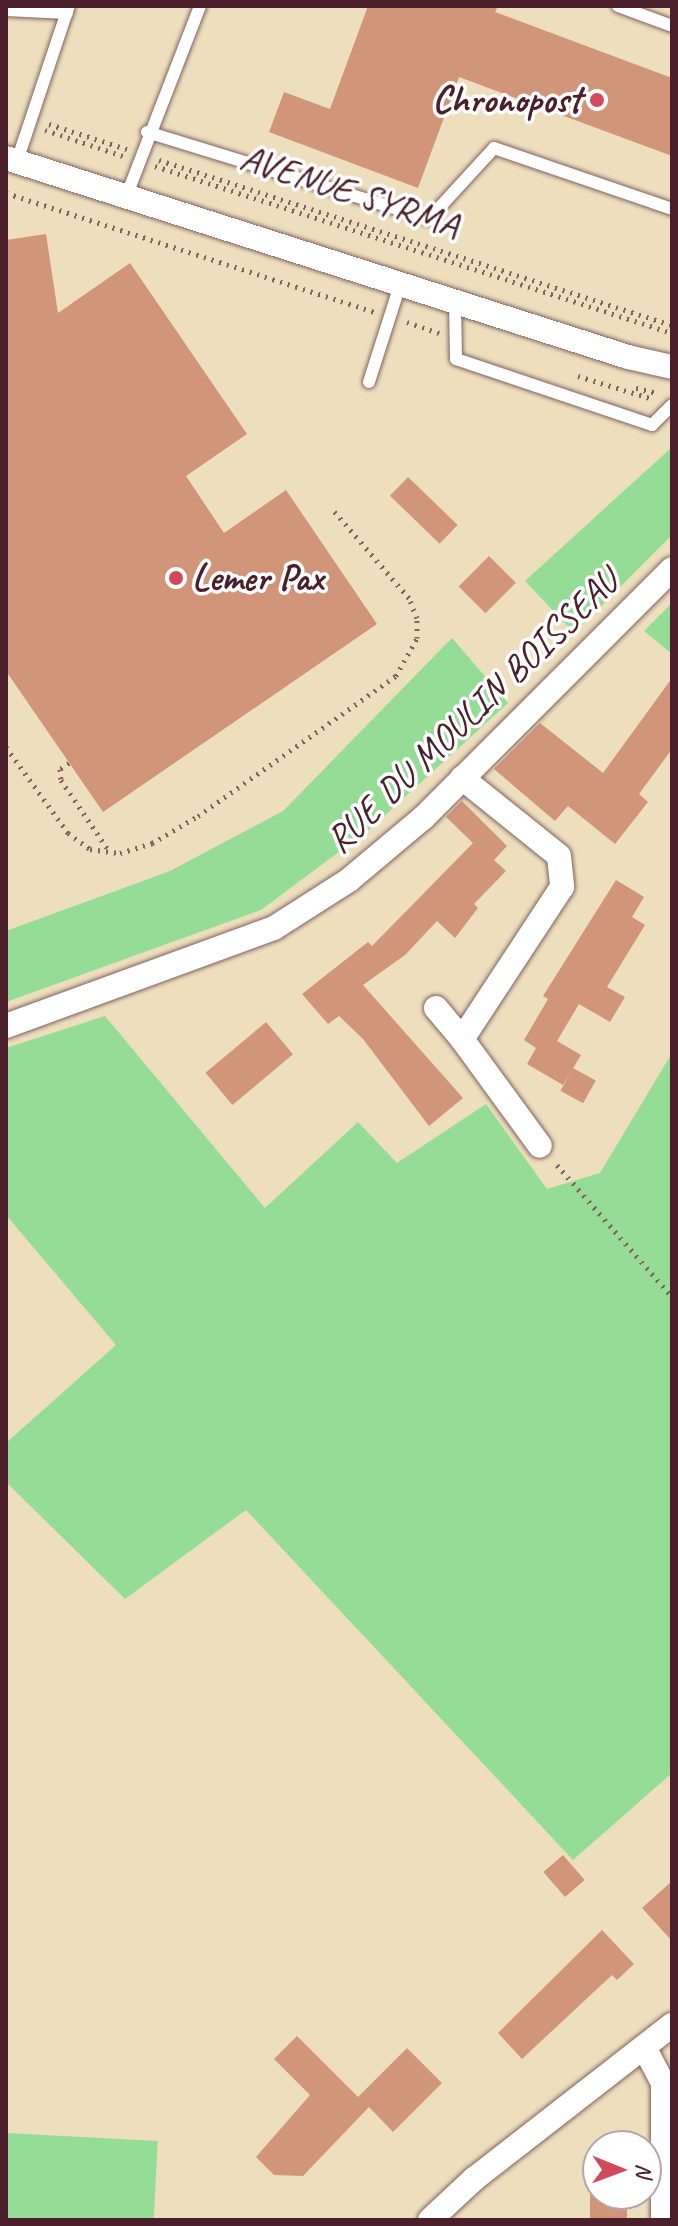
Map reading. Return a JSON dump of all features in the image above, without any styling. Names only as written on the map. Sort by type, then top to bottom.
[{"type":"street","name":"AVENUE SYRMA","points":[[11,159],[400,285],[672,367]]},
{"type":"street","name":"RUE DU MOULIN BOISSEAU","points":[[6,1026],[274,928],[349,880],[462,778],[672,569]]},
{"type":"street","points":[[462,778],[559,856],[562,887],[462,1039]]},
{"type":"street","points":[[436,1008],[540,1146]]},
{"type":"street","points":[[430,2220],[474,2179],[672,2025]]},
{"type":"street","points":[[644,2047],[663,2083],[663,2220]]},
{"type":"lane","points":[[126,197],[147,132],[200,6]]},
{"type":"lane","points":[[618,6],[672,26]]},
{"type":"lane","points":[[6,10],[68,10],[30,122],[11,159]]},
{"type":"lane","points":[[147,132],[429,219],[494,148],[672,209]]},
{"type":"lane","points":[[369,382],[400,285]]},
{"type":"lane","points":[[455,302],[456,359],[652,425],[672,405]]},
{"type":"path","name":"AVENUE SYRMA","points":[[30,122],[672,333]]},
{"type":"path","points":[[138,157],[672,325]]},
{"type":"path","points":[[6,193],[456,338]]},
{"type":"path","points":[[573,375],[659,400]]},
{"type":"path","points":[[6,747],[68,833],[90,849],[110,852],[152,843],[198,816],[396,676],[409,657],[417,618],[409,598],[334,511]]},
{"type":"path","points":[[69,763],[60,769],[61,780],[110,852]]},
{"type":"path","points":[[540,1146],[672,1297]]},
{"type":"green space","points":[[672,447],[672,535],[574,633],[525,581]]},
{"type":"green space","points":[[672,603],[672,654],[644,631]]},
{"type":"green space","points":[[452,638],[508,703],[371,828],[261,910],[6,1002],[6,931],[170,871],[283,811]]},
{"type":"green space","points":[[105,1016],[265,1208],[358,1122],[397,1163],[486,1104],[547,1189],[600,1173],[672,1053],[672,1773],[573,1860],[246,1510],[125,1599],[6,1482],[6,1443],[116,1345],[6,1215],[6,1048]]},
{"type":"green space","points":[[6,2133],[158,2141],[154,2220],[6,2220]]},
{"type":"building","name":"Chronopost","points":[[368,6],[498,6],[495,12],[672,78],[672,156],[459,77],[418,188],[269,132],[284,92],[330,109]]},
{"type":"building","name":"Lemer Pax","points":[[46,234],[58,313],[130,263],[247,434],[186,476],[224,533],[286,490],[377,624],[103,812],[6,671],[6,240]]},
{"type":"building","points":[[408,477],[458,525],[440,544],[390,496]]},
{"type":"building","points":[[489,556],[516,583],[485,613],[459,586]]},
{"type":"building","points":[[672,678],[672,749],[639,794],[648,802],[615,844],[568,806],[555,821],[494,769],[540,723],[603,773]]},
{"type":"building","points":[[462,801],[507,846],[494,860],[506,871],[474,904],[478,908],[455,938],[437,921],[405,955],[363,985],[463,1098],[429,1126],[363,1039],[339,1016],[328,1024],[302,994],[368,942],[372,946],[473,843],[446,817]]},
{"type":"building","points":[[616,880],[644,897],[632,917],[645,925],[607,987],[625,997],[610,1022],[579,1004],[557,1041],[581,1055],[563,1085],[527,1064],[536,1048],[524,1040],[548,999],[543,996]]},
{"type":"building","points":[[266,1022],[293,1054],[232,1105],[205,1073]]},
{"type":"building","points":[[573,1068],[596,1081],[583,1103],[560,1091]]},
{"type":"building","points":[[563,1855],[585,1880],[565,1897],[543,1872]]},
{"type":"building","points":[[672,1881],[672,1941],[642,1908]]},
{"type":"building","points":[[602,1930],[634,1964],[617,1980],[612,1975],[522,2059],[498,2033]]},
{"type":"building","points":[[297,2036],[358,2097],[407,2048],[442,2083],[393,2132],[369,2107],[303,2176],[274,2175],[256,2157],[310,2095],[274,2059]]},
{"type":"building","points":[[590,2210],[627,2210],[627,2220],[590,2220]]},
{"type":"place","name":"Chronopost","points":[[597,100]]},
{"type":"place","name":"Lemer Pax","points":[[176,578]]}]
